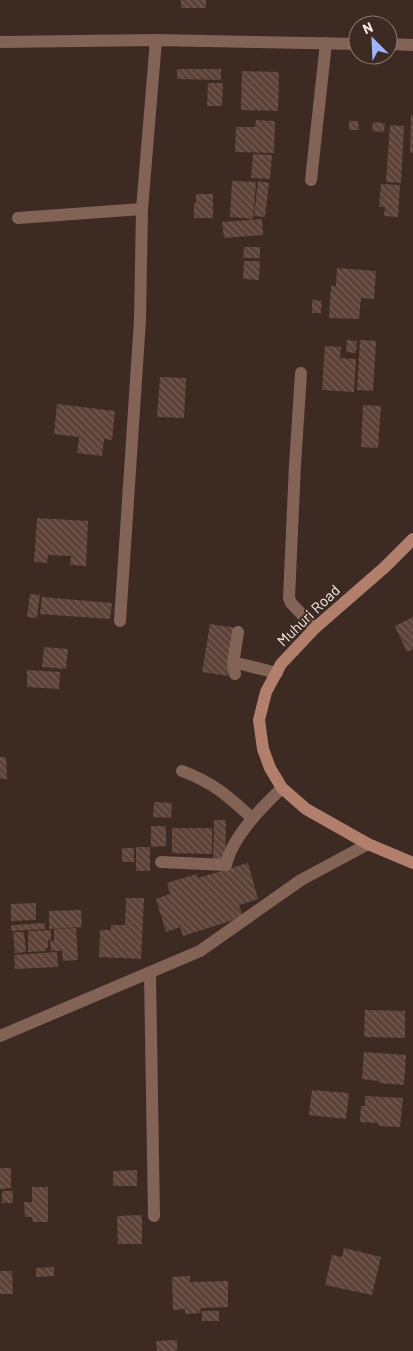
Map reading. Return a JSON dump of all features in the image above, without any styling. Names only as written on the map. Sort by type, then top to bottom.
[{"type":"main road","name":"Muhuri Road","points":[[413,539],[385,567],[315,628],[281,664],[266,692],[259,720],[263,749],[270,768],[282,788],[306,809],[368,844],[413,863]]},
{"type":"street","points":[[0,42],[156,40],[348,44]]},
{"type":"street","points":[[120,621],[140,320],[142,209],[156,40]]},
{"type":"street","points":[[311,180],[326,43]]},
{"type":"street","points":[[398,44],[413,45]]},
{"type":"street","points":[[18,218],[142,209]]},
{"type":"street","points":[[301,373],[289,598],[291,603],[315,628]]},
{"type":"street","points":[[238,632],[234,669],[241,664],[277,673]]},
{"type":"street","points":[[182,771],[198,777],[221,790],[252,818]]},
{"type":"street","points":[[161,862],[226,865],[229,852],[252,818],[282,788]]},
{"type":"street","points":[[0,1036],[150,974],[200,951],[301,880],[368,844]]},
{"type":"street","points":[[150,974],[154,1216]]},
{"type":"building","points":[[181,0],[206,0],[206,8],[181,8]]},
{"type":"building","points":[[177,69],[221,69],[221,80],[177,79]]},
{"type":"building","points":[[242,71],[279,72],[278,111],[241,110]]},
{"type":"building","points":[[208,83],[223,83],[222,106],[207,106]]},
{"type":"building","points":[[411,115],[413,115],[413,153],[410,153]]},
{"type":"building","points":[[256,120],[275,121],[274,153],[235,152],[236,127],[255,127]]},
{"type":"building","points":[[349,121],[358,121],[359,130],[349,130]]},
{"type":"building","points":[[373,122],[385,123],[384,132],[372,131]]},
{"type":"building","points":[[390,125],[404,126],[401,183],[386,182]]},
{"type":"building","points":[[253,154],[272,155],[270,179],[251,178]]},
{"type":"building","points":[[232,181],[256,182],[253,219],[230,217]]},
{"type":"building","points":[[258,181],[269,183],[265,217],[254,216]]},
{"type":"building","points":[[381,184],[400,185],[398,217],[384,216],[385,207],[379,207]]},
{"type":"building","points":[[196,194],[213,194],[213,218],[194,218]]},
{"type":"building","points":[[262,219],[263,235],[224,238],[222,222]]},
{"type":"building","points":[[244,247],[260,247],[260,258],[243,258]]},
{"type":"building","points":[[244,261],[260,261],[259,280],[243,279]]},
{"type":"building","points":[[337,268],[376,271],[374,299],[361,298],[359,319],[329,318],[331,286],[336,286]]},
{"type":"building","points":[[312,300],[322,301],[321,313],[312,313]]},
{"type":"building","points":[[347,340],[357,341],[356,353],[346,352]]},
{"type":"building","points":[[360,340],[376,341],[373,391],[357,390]]},
{"type":"building","points":[[325,346],[341,347],[340,358],[356,359],[354,392],[322,390]]},
{"type":"building","points":[[160,377],[186,378],[184,418],[157,417]]},
{"type":"building","points":[[57,404],[115,411],[112,440],[104,439],[102,456],[77,453],[79,437],[54,434]]},
{"type":"building","points":[[363,405],[381,406],[378,448],[361,447]]},
{"type":"building","points":[[37,518],[88,521],[86,566],[70,565],[71,556],[48,555],[47,563],[34,562]]},
{"type":"building","points":[[30,594],[40,595],[37,618],[27,617]]},
{"type":"building","points":[[42,597],[112,603],[110,619],[40,614]]},
{"type":"building","points":[[413,617],[413,649],[407,652],[395,626]]},
{"type":"building","points":[[210,624],[237,628],[229,676],[202,672]]},
{"type":"building","points":[[44,647],[68,649],[66,669],[42,667]]},
{"type":"building","points":[[27,670],[60,672],[59,689],[27,687]]},
{"type":"building","points":[[0,757],[6,757],[7,779],[0,779]]},
{"type":"building","points":[[154,802],[172,803],[171,818],[153,817]]},
{"type":"building","points":[[214,820],[226,820],[225,862],[213,862]]},
{"type":"building","points":[[151,826],[166,826],[166,846],[151,847]]},
{"type":"building","points":[[172,828],[212,828],[212,854],[172,853]]},
{"type":"building","points":[[136,847],[150,847],[150,871],[136,871]]},
{"type":"building","points":[[122,848],[134,848],[134,862],[122,862]]},
{"type":"building","points":[[248,863],[258,899],[239,905],[243,917],[183,936],[180,927],[166,932],[156,899],[170,894],[167,883],[197,874],[198,878]]},
{"type":"building","points":[[126,898],[144,898],[141,959],[99,957],[100,930],[111,930],[111,925],[125,925]]},
{"type":"building","points":[[36,903],[36,920],[11,921],[11,904]]},
{"type":"building","points":[[81,910],[82,927],[49,929],[49,911]]},
{"type":"building","points":[[45,923],[45,929],[11,931],[11,925]]},
{"type":"building","points":[[76,928],[78,960],[63,961],[62,951],[51,951],[50,941],[54,941],[54,929]]},
{"type":"building","points":[[51,930],[51,940],[48,940],[46,951],[28,952],[28,931]]},
{"type":"building","points":[[13,932],[24,932],[26,952],[15,953]]},
{"type":"building","points":[[57,952],[58,967],[15,969],[14,955]]},
{"type":"building","points":[[365,1010],[405,1011],[405,1038],[364,1037]]},
{"type":"building","points":[[364,1052],[406,1055],[404,1085],[379,1083],[379,1081],[362,1079]]},
{"type":"building","points":[[312,1090],[349,1093],[346,1119],[309,1115]]},
{"type":"building","points":[[365,1096],[403,1098],[400,1127],[378,1126],[378,1123],[360,1122],[361,1106],[365,1106]]},
{"type":"building","points":[[0,1168],[11,1168],[11,1188],[0,1189]]},
{"type":"building","points":[[137,1170],[137,1186],[113,1186],[113,1171]]},
{"type":"building","points":[[32,1187],[48,1187],[48,1222],[33,1222],[32,1217],[25,1217],[24,1202],[32,1202]]},
{"type":"building","points":[[2,1191],[13,1191],[13,1203],[2,1203]]},
{"type":"building","points":[[142,1215],[142,1244],[118,1244],[117,1216]]},
{"type":"building","points":[[344,1248],[381,1257],[372,1295],[325,1285],[332,1255],[342,1257]]},
{"type":"building","points":[[54,1267],[54,1276],[36,1277],[36,1268]]},
{"type":"building","points":[[0,1271],[12,1271],[13,1294],[0,1294]]},
{"type":"building","points":[[190,1276],[190,1282],[228,1281],[228,1307],[201,1308],[200,1313],[185,1314],[185,1309],[173,1310],[172,1277]]},
{"type":"building","points":[[202,1311],[219,1311],[219,1321],[202,1321]]},
{"type":"building","points":[[177,1340],[177,1351],[157,1351],[156,1341]]}]
